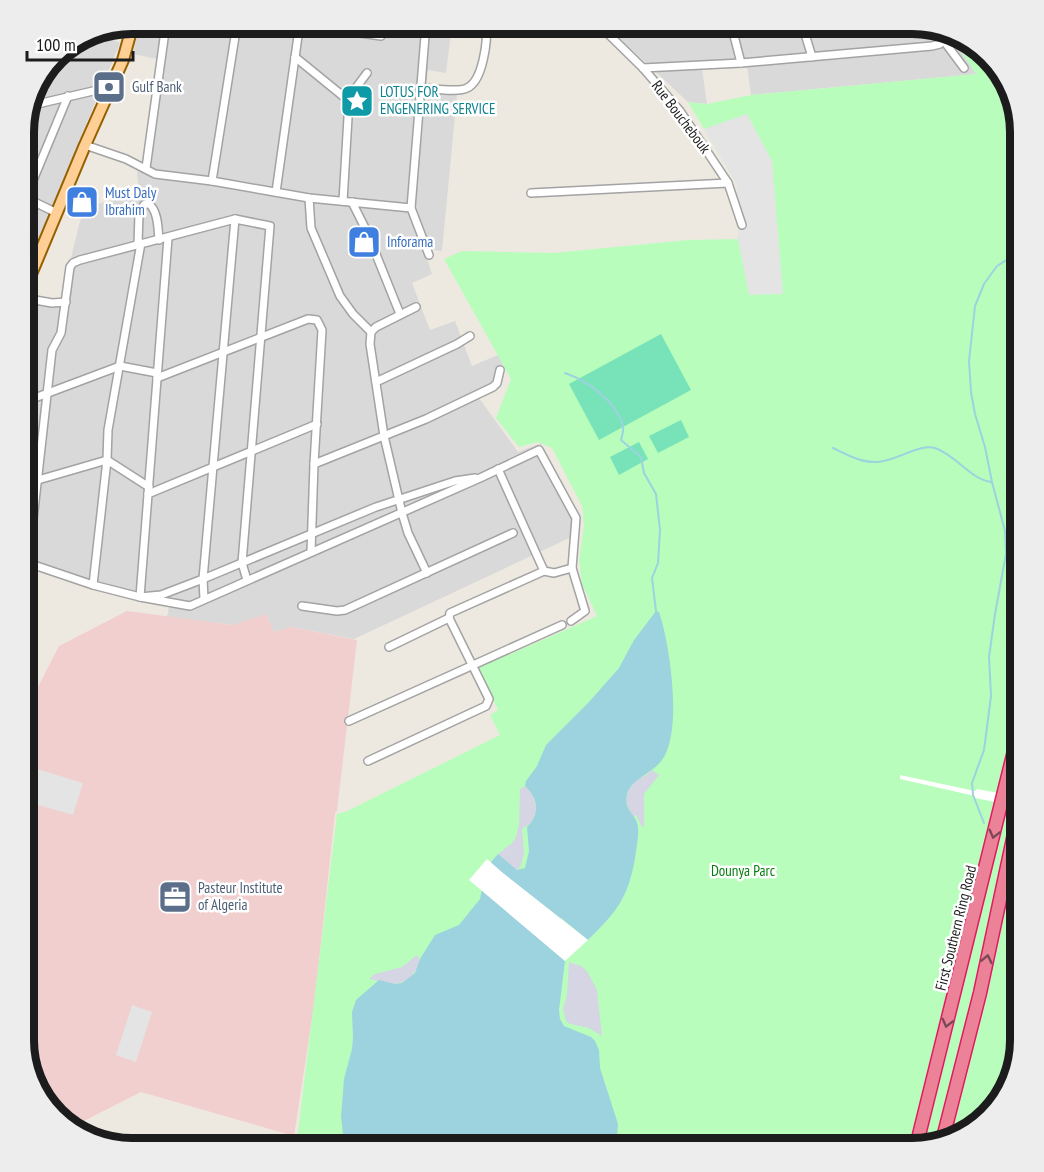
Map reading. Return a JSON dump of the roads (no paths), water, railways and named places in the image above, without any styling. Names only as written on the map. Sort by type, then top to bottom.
[{"type":"highway","name":"First Southern Ring Road","points":[[918,1138],[1010,765]]},
{"type":"highway","points":[[945,1131],[980,993],[1010,853]]},
{"type":"main road","points":[[35,265],[123,60],[130,34]]},
{"type":"street","points":[[146,168],[165,34]]},
{"type":"street","points":[[212,181],[235,34]]},
{"type":"street","points":[[276,192],[299,34]]},
{"type":"street","points":[[425,34],[411,208],[429,255]]},
{"type":"street","points":[[420,88],[465,90],[473,84],[486,52],[487,34]]},
{"type":"street","name":"Rue Bouchebouk","points":[[610,35],[643,68],[680,111],[729,183],[742,225]]},
{"type":"street","points":[[734,35],[741,63]]},
{"type":"street","points":[[805,35],[812,57]]},
{"type":"street","points":[[643,68],[741,63],[932,46],[940,44],[941,40]]},
{"type":"street","points":[[944,41],[964,68]]},
{"type":"street","points":[[295,57],[349,101],[343,201]]},
{"type":"street","points":[[347,99],[367,72]]},
{"type":"street","points":[[39,103],[93,91],[112,84]]},
{"type":"street","points":[[35,175],[68,96]]},
{"type":"street","points":[[85,146],[126,159],[155,174],[212,181],[309,198],[411,208]]},
{"type":"street","points":[[531,193],[729,183]]},
{"type":"street","points":[[309,198],[311,228],[340,296],[353,315],[371,332]]},
{"type":"street","points":[[352,202],[367,232],[400,314]]},
{"type":"street","points":[[35,203],[57,213]]},
{"type":"street","points":[[93,585],[107,460],[108,430],[140,244],[139,214],[144,205],[148,203],[155,211],[164,239],[157,375],[140,597]]},
{"type":"street","points":[[204,599],[203,579],[235,219]]},
{"type":"street","points":[[35,504],[52,350],[61,333],[70,267],[73,263],[235,219],[270,226],[242,563],[248,580]]},
{"type":"street","points":[[35,300],[52,303],[66,302]]},
{"type":"street","points":[[371,332],[416,307]]},
{"type":"street","points":[[35,398],[120,366],[157,375],[224,352],[308,318],[317,320],[322,330],[314,464],[312,552]]},
{"type":"street","points":[[371,332],[370,344],[384,436],[408,533],[427,573]]},
{"type":"street","points":[[376,382],[470,336]]},
{"type":"street","points":[[314,464],[426,419],[493,387],[498,383],[500,370]]},
{"type":"street","points":[[149,490],[214,467],[317,424]]},
{"type":"street","points":[[35,566],[93,585],[189,606],[402,513],[537,450],[541,451],[576,518],[572,568],[585,610],[571,621]]},
{"type":"street","points":[[107,460],[149,490]]},
{"type":"street","points":[[38,480],[107,460]]},
{"type":"street","points":[[498,469],[544,571]]},
{"type":"street","points":[[140,597],[161,595],[312,532],[400,499],[460,479],[480,478]]},
{"type":"street","points":[[302,606],[345,610],[513,533]]},
{"type":"street","points":[[389,648],[449,618],[450,613],[544,571],[554,573],[572,568]]},
{"type":"street","points":[[368,761],[486,706],[489,699],[449,618]]},
{"type":"street","points":[[349,721],[562,625]]},
{"type":"water","points":[[656,611],[659,612],[667,645],[673,709],[672,730],[662,760],[637,780],[627,794],[628,808],[637,823],[638,831],[632,873],[624,895],[614,912],[588,940],[561,918],[540,939],[565,961],[560,1019],[564,1026],[591,1037],[595,1041],[599,1050],[600,1068],[618,1124],[617,1138],[346,1138],[341,1117],[344,1079],[352,1049],[352,1012],[356,1000],[379,980],[395,984],[402,983],[415,973],[420,959],[435,935],[459,925],[480,899],[486,868],[498,854],[517,870],[525,868],[529,851],[527,827],[536,812],[533,796],[525,786],[526,781],[537,766],[546,745],[619,668],[634,640]]},
{"type":"waterway","points":[[984,823],[973,795],[972,783],[984,750],[991,696],[989,657],[1006,554],[1005,531],[975,414],[969,361],[975,306],[984,284],[997,266],[1010,258]]},
{"type":"waterway","points":[[565,373],[583,381],[608,400],[623,426],[621,440],[641,457],[644,473],[656,494],[660,530],[658,563],[652,578],[656,611]]},
{"type":"waterway","points":[[833,448],[859,460],[871,462],[884,461],[922,448],[935,448],[943,451],[976,476],[991,482]]},
{"type":"waterway","points":[[1000,1080],[1010,1039]]},
{"type":"place","name":"Gulf Bank","points":[[109,87]]},
{"type":"place","name":"LOTUS FOR ENGENERING SERVICE","points":[[357,101]]},
{"type":"place","name":"Must Daly Ibrahim","points":[[82,202]]},
{"type":"place","name":"Inforama","points":[[364,242]]},
{"type":"place","name":"Pasteur Institute of Algeria","points":[[175,897]]},
{"type":"park label","name":"Dounya Parc","points":[[743,871]]}]
